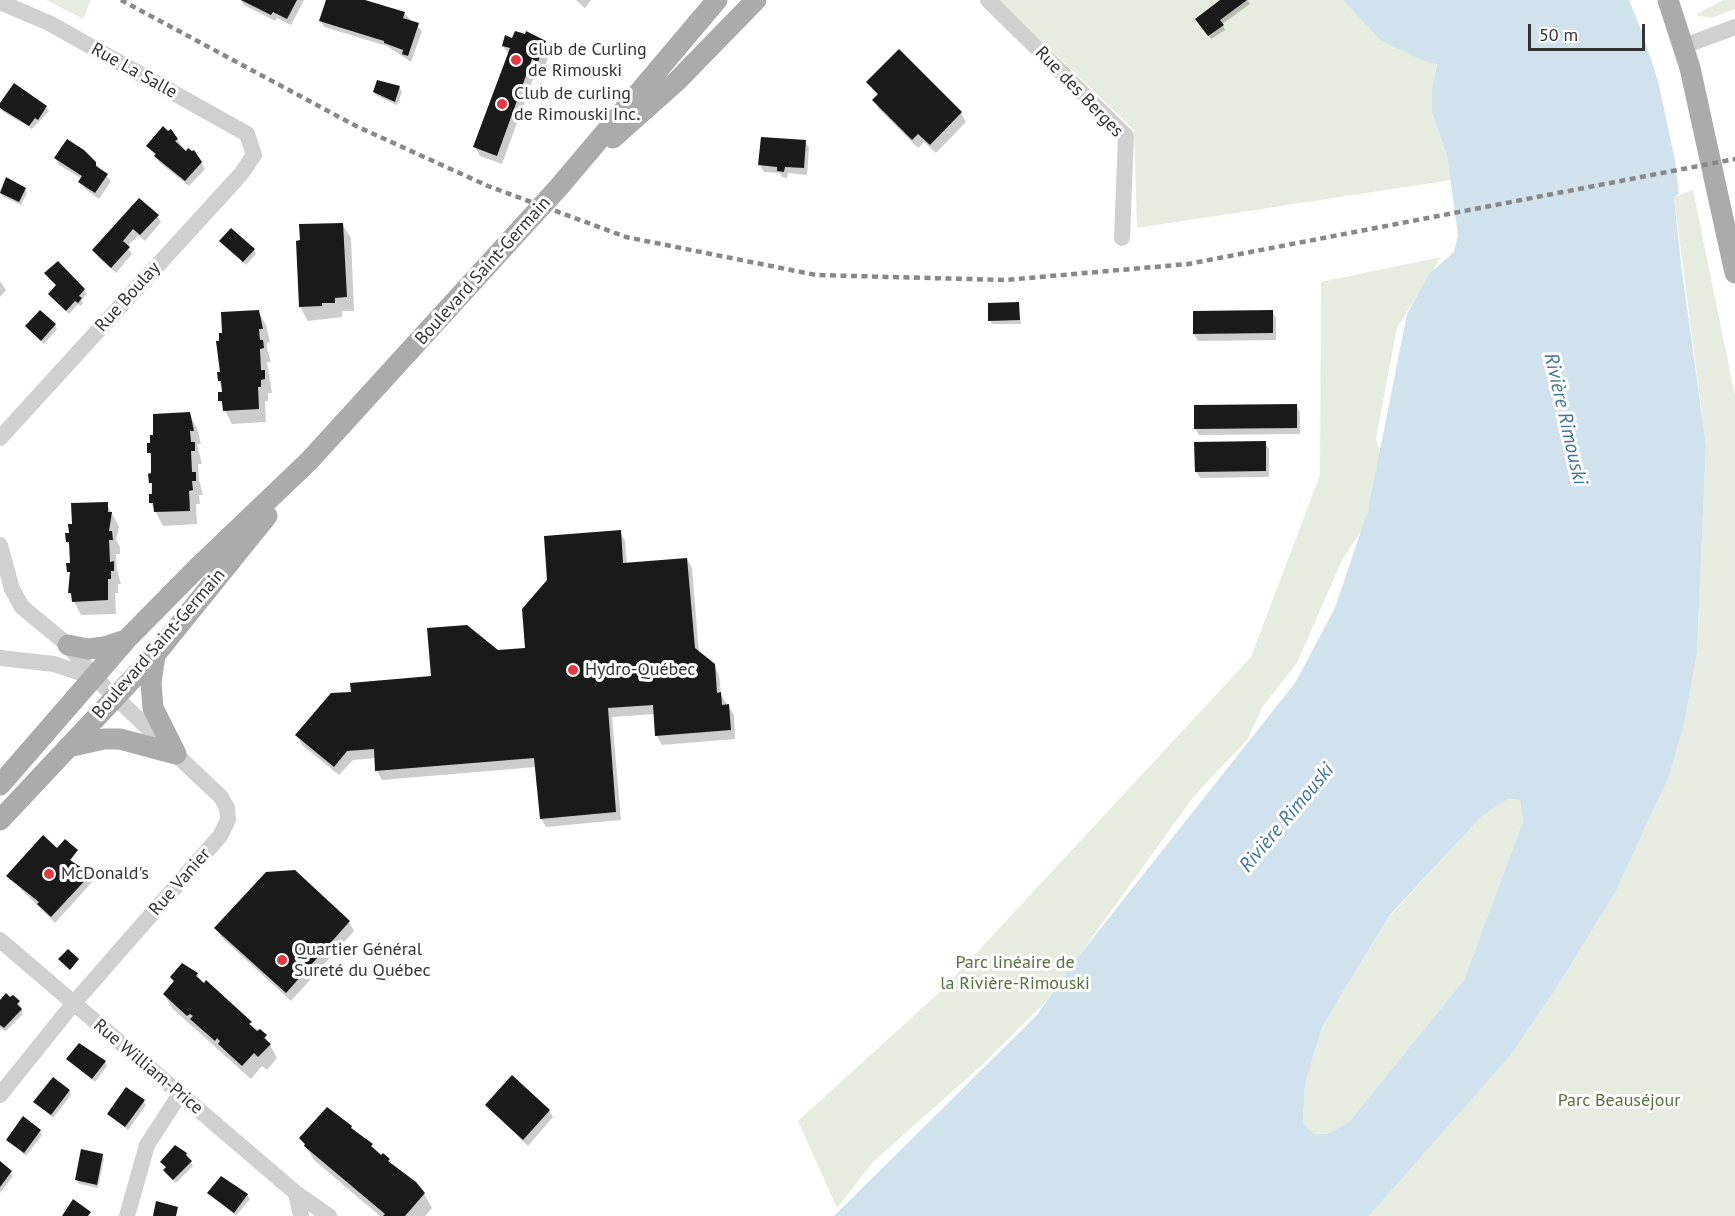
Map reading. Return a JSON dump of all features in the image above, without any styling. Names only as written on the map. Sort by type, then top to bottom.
[{"type":"main road","name":"Boulevard Saint-Germain","points":[[0,785],[126,640],[197,568],[309,461],[559,187],[717,0]]},
{"type":"main road","name":"Boulevard Saint-Germain","points":[[559,187],[677,81],[756,0]]},
{"type":"main road","points":[[1668,0],[1684,46],[1735,273]]},
{"type":"main road","name":"Boulevard Saint-Germain","points":[[0,820],[155,654],[213,585],[309,461]]},
{"type":"main road","points":[[68,645],[88,649],[126,640]]},
{"type":"main road","points":[[155,654],[151,683],[153,708],[176,754]]},
{"type":"main road","points":[[68,747],[104,739],[120,739],[176,754]]},
{"type":"street","name":"Rue des Berges","points":[[988,0],[1126,136],[1122,238]]},
{"type":"street","name":"Rue La Salle","points":[[0,2],[49,23],[247,134],[254,155]]},
{"type":"street","points":[[1684,46],[1735,27]]},
{"type":"street","name":"Rue Boulay","points":[[0,438],[241,174],[254,155]]},
{"type":"street","points":[[0,545],[12,590],[22,607],[68,645],[94,677]]},
{"type":"street","points":[[0,658],[54,664],[94,677]]},
{"type":"street","name":"Rue Vanier","points":[[0,1095],[73,1004],[220,836],[228,820],[227,808],[221,797],[94,677]]},
{"type":"street","name":"Rue William-Price","points":[[0,940],[296,1193],[329,1216]]},
{"type":"street","points":[[127,1216],[147,1144],[180,1094]]},
{"type":"street","points":[[296,1193],[301,1216]]},
{"type":"green space","points":[[46,0],[91,0],[83,19]]},
{"type":"green space","points":[[999,0],[1343,0],[1380,40],[1421,60],[1437,63],[1432,88],[1432,113],[1447,156],[1451,180],[1137,228],[1134,130]]},
{"type":"green space","points":[[1723,0],[1735,0],[1735,9],[1712,18],[1698,16],[1697,14]]},
{"type":"green space","name":"Parc Beauséjour","points":[[1693,190],[1735,396],[1735,1216],[1369,1216],[1510,1056],[1557,987],[1615,893],[1669,776],[1684,725],[1697,652],[1706,445],[1674,197]]},
{"type":"green space","name":"Parc linéaire de la Rivière-Rimouski","points":[[1441,257],[1397,328],[1376,438],[1388,479],[1365,525],[1342,560],[1297,663],[1263,706],[1247,740],[1194,796],[1047,1000],[982,1065],[873,1162],[837,1208],[798,1121],[942,990],[1251,657],[1320,475],[1321,282]]},
{"type":"green space","points":[[1508,799],[1520,800],[1523,821],[1464,980],[1349,1122],[1327,1134],[1314,1135],[1303,1123],[1305,1085],[1322,1027],[1390,916],[1482,816]]},
{"type":"water","name":"Rivière Rimouski","points":[[1343,0],[1629,0],[1658,81],[1675,160],[1679,194],[1674,197],[1681,264],[1706,445],[1697,652],[1684,725],[1669,776],[1615,893],[1557,987],[1510,1056],[1369,1216],[834,1216],[1037,1015],[1074,962],[1295,683],[1335,608],[1368,510],[1407,314],[1429,274],[1454,252],[1458,235],[1447,156],[1432,113],[1432,88],[1437,64],[1421,60],[1380,40]],"holes":[[[1508,799],[1520,800],[1523,821],[1464,980],[1349,1122],[1327,1134],[1314,1134],[1303,1123],[1305,1085],[1322,1027],[1390,915],[1482,816]]]},
{"type":"building","points":[[241,0],[297,0],[287,19],[273,12],[271,15]]},
{"type":"building","points":[[326,0],[365,0],[405,12],[403,18],[419,23],[408,56],[402,54],[403,50],[384,43],[384,41],[319,21]]},
{"type":"building","points":[[1220,0],[1247,0],[1220,20],[1224,25],[1208,36],[1195,19]]},
{"type":"building","name":"Club de curling de Rimouski Inc.","points":[[515,31],[525,34],[526,31],[546,41],[538,62],[532,59],[497,156],[473,147],[510,48],[502,46],[505,35],[512,38]]},
{"type":"building","points":[[899,49],[962,112],[930,145],[918,134],[912,140],[872,100],[878,94],[866,82]]},
{"type":"building","points":[[377,80],[400,86],[395,102],[373,92]]},
{"type":"building","points":[[14,83],[47,106],[38,120],[35,118],[29,126],[0,108],[0,103]]},
{"type":"building","points":[[163,126],[168,131],[171,129],[178,139],[175,141],[186,151],[188,148],[194,150],[202,162],[185,181],[154,156],[156,154],[146,146]]},
{"type":"building","points":[[761,137],[806,140],[804,168],[785,167],[784,172],[777,171],[777,167],[758,165]]},
{"type":"building","points":[[67,139],[84,150],[96,162],[96,166],[108,174],[95,193],[78,182],[82,176],[54,158]]},
{"type":"building","points":[[6,177],[26,188],[19,202],[0,193]]},
{"type":"building","points":[[139,198],[159,215],[140,235],[133,229],[123,241],[130,247],[111,268],[92,250]]},
{"type":"building","points":[[343,223],[347,297],[335,298],[335,303],[322,303],[322,306],[299,307],[296,241],[300,240],[299,224]]},
{"type":"building","points":[[231,228],[255,249],[243,262],[219,241]]},
{"type":"building","points":[[58,261],[85,289],[79,296],[82,298],[78,303],[75,301],[66,311],[48,294],[56,285],[44,273]]},
{"type":"building","points":[[1019,302],[1020,320],[988,321],[988,303]]},
{"type":"building","points":[[40,310],[56,324],[41,341],[25,326]]},
{"type":"building","points":[[259,310],[263,329],[259,329],[260,340],[263,340],[264,348],[260,349],[261,370],[265,370],[265,379],[261,380],[261,387],[258,387],[259,409],[223,411],[222,401],[218,401],[218,392],[222,392],[221,381],[218,381],[217,372],[220,372],[216,341],[219,341],[219,333],[222,333],[221,312]]},
{"type":"building","points":[[1273,310],[1273,333],[1193,334],[1193,311]]},
{"type":"building","points":[[1297,404],[1297,428],[1194,429],[1194,405]]},
{"type":"building","points":[[190,412],[194,431],[190,431],[191,442],[195,442],[195,451],[191,451],[192,472],[196,472],[196,481],[192,481],[193,490],[189,491],[190,511],[154,512],[153,503],[149,503],[149,494],[152,494],[152,483],[149,483],[148,474],[151,473],[151,453],[147,453],[147,443],[150,443],[150,435],[153,435],[153,414]]},
{"type":"building","points":[[1266,441],[1266,471],[1195,472],[1194,442]]},
{"type":"building","points":[[108,502],[108,512],[112,512],[109,531],[112,531],[113,540],[109,540],[110,562],[114,561],[114,571],[111,571],[111,579],[108,579],[108,600],[72,602],[71,593],[68,593],[70,572],[67,572],[66,563],[70,563],[69,542],[66,542],[65,533],[69,533],[68,524],[72,524],[71,503]]},
{"type":"building","name":"Hydro-Québec","points":[[621,530],[623,563],[687,558],[695,648],[715,664],[717,693],[721,692],[722,705],[729,704],[731,730],[655,736],[653,705],[608,708],[616,812],[540,819],[534,758],[375,771],[374,749],[347,751],[334,767],[295,735],[331,693],[351,692],[350,683],[431,676],[427,628],[467,625],[498,650],[525,648],[522,609],[547,580],[544,536]]},
{"type":"building","points":[[43,835],[57,848],[65,839],[78,850],[70,860],[91,874],[51,917],[37,904],[39,902],[6,876]]},
{"type":"building","name":"Quartier Général Sureté du Québec","points":[[295,870],[350,921],[286,993],[214,928],[266,872]]},
{"type":"building","points":[[68,949],[79,959],[70,970],[58,959]]},
{"type":"building","points":[[182,963],[198,973],[196,976],[204,983],[206,980],[252,1022],[249,1024],[257,1031],[260,1029],[267,1035],[264,1038],[271,1044],[258,1057],[254,1053],[242,1066],[218,1044],[220,1041],[217,1038],[215,1041],[190,1019],[193,1016],[190,1014],[187,1016],[163,994],[174,981],[170,977]]},
{"type":"building","points":[[6,993],[20,1001],[17,1004],[22,1009],[4,1028],[0,1025],[0,1000]]},
{"type":"building","points":[[79,1043],[106,1061],[92,1079],[66,1059]]},
{"type":"building","points":[[512,1075],[550,1110],[523,1140],[485,1105]]},
{"type":"building","points":[[53,1077],[70,1090],[51,1115],[33,1102]]},
{"type":"building","points":[[126,1087],[145,1100],[125,1127],[107,1114]]},
{"type":"building","points":[[327,1107],[373,1144],[371,1146],[390,1159],[388,1161],[416,1182],[425,1193],[405,1216],[383,1216],[385,1214],[304,1146],[305,1144],[299,1138]]},
{"type":"building","points":[[23,1116],[41,1130],[24,1153],[6,1140]]},
{"type":"building","points":[[175,1145],[187,1153],[186,1155],[192,1161],[173,1180],[163,1170],[166,1167],[160,1162]]},
{"type":"building","points":[[81,1149],[103,1154],[97,1185],[75,1180]]},
{"type":"building","points":[[0,1161],[12,1171],[0,1187]]},
{"type":"building","points":[[221,1176],[248,1194],[234,1213],[207,1193]]},
{"type":"building","points":[[73,1199],[91,1212],[88,1216],[62,1216]]},
{"type":"building","points":[[156,1201],[178,1207],[176,1216],[153,1216]]},
{"type":"railway","points":[[121,0],[356,126],[488,186],[626,237],[816,275],[1006,280],[1188,264],[1735,159]]},
{"type":"place","name":"Club de Curling de Rimouski","points":[[516,60]]},
{"type":"place","name":"Club de curling de Rimouski Inc.","points":[[502,104]]},
{"type":"place","name":"Hydro-Québec","points":[[573,670]]},
{"type":"place","name":"McDonald's","points":[[49,874]]},
{"type":"place","name":"Quartier Général Sureté du Québec","points":[[282,960]]}]
